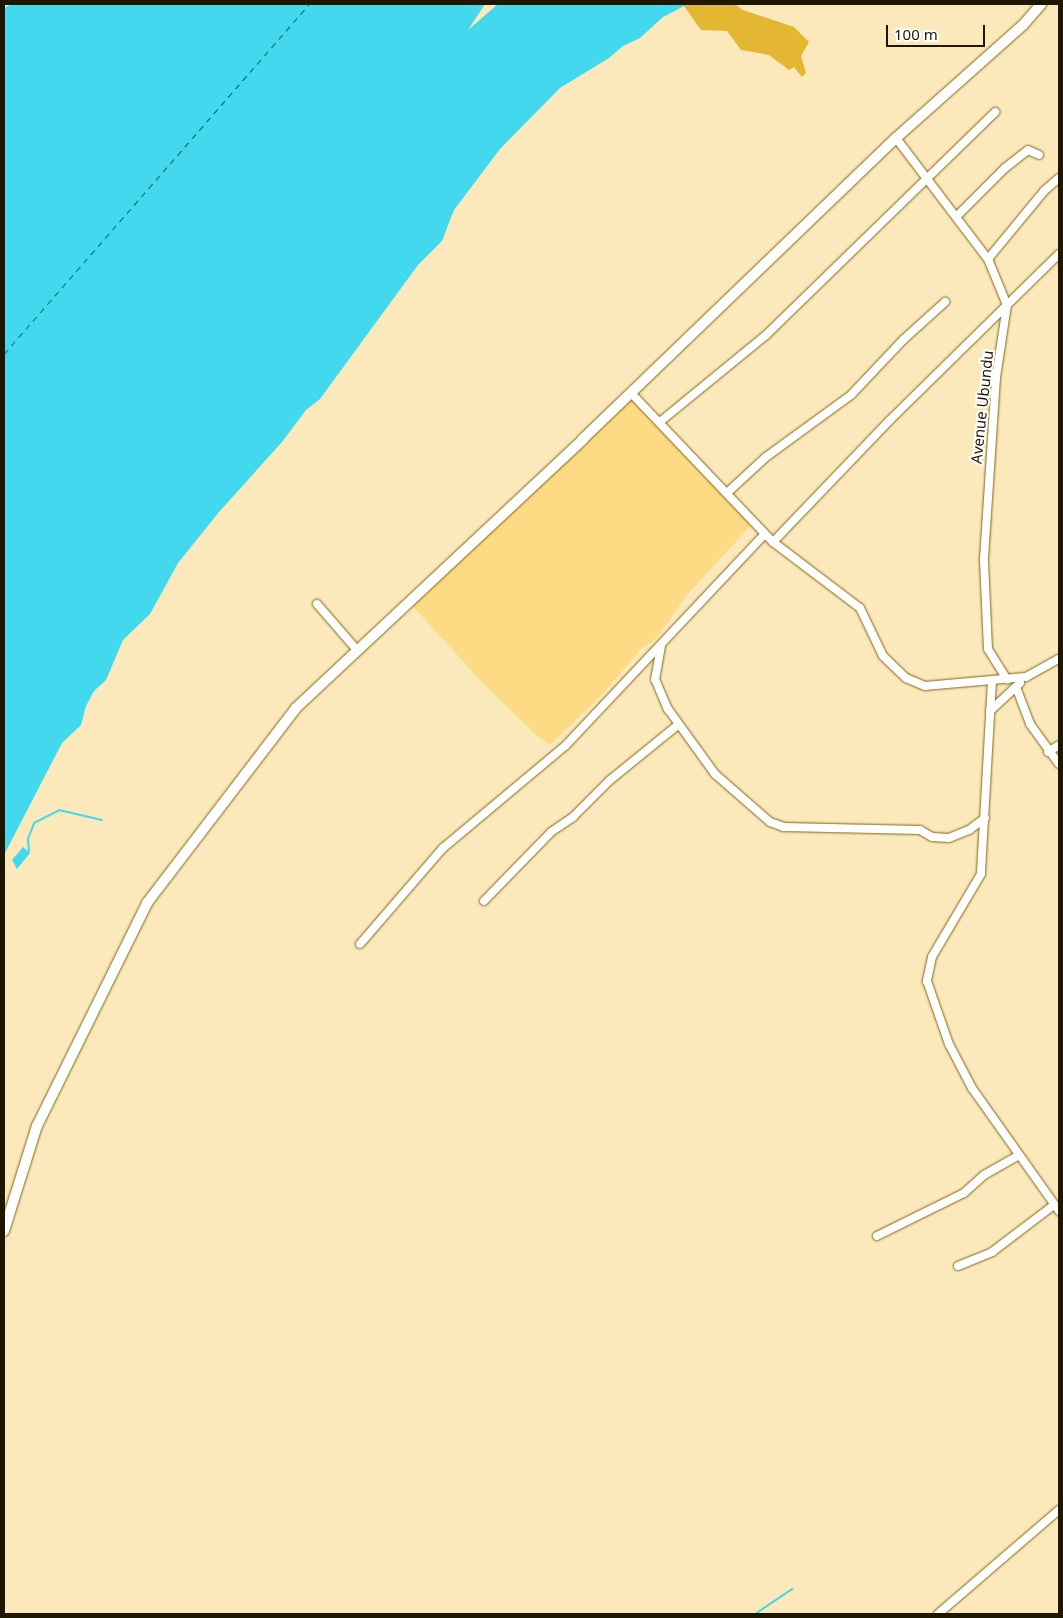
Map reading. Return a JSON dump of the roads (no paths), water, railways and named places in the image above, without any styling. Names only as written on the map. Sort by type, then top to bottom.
[{"type":"street","points":[[4,1231],[37,1126],[147,903],[296,708],[632,393],[896,138],[1023,25],[1041,4]]},
{"type":"street","points":[[661,421],[762,338],[995,112]]},
{"type":"street","points":[[896,138],[988,259],[1008,305]]},
{"type":"street","points":[[957,216],[1005,168],[1028,150],[1039,155]]},
{"type":"street","points":[[988,259],[1044,191],[1059,178]]},
{"type":"street","points":[[773,542],[1059,254]]},
{"type":"street","points":[[728,492],[766,457],[851,395],[903,340],[945,302]]},
{"type":"street","name":"Avenue Ubundu","points":[[1007,679],[988,649],[984,551],[996,378],[1008,305]]},
{"type":"street","points":[[632,393],[728,492],[764,534],[860,608],[883,656],[906,678],[925,686],[1026,677]]},
{"type":"street","points":[[360,944],[443,848],[543,767],[764,534]]},
{"type":"street","points":[[317,604],[357,650]]},
{"type":"street","points":[[662,643],[655,666],[655,679],[678,725],[716,774],[770,822],[784,826],[920,830],[932,837],[949,838],[969,830],[985,818]]},
{"type":"street","points":[[990,711],[1026,677],[1059,659]]},
{"type":"street","points":[[958,1266],[992,1252],[1057,1208],[964,1074],[949,1044],[927,981],[932,957],[979,881],[985,818],[992,680]]},
{"type":"street","points":[[1016,687],[1030,724],[1048,752],[1059,764]]},
{"type":"street","points":[[484,901],[550,832],[573,817],[610,780],[678,725]]},
{"type":"street","points":[[1048,752],[1059,745]]},
{"type":"street","points":[[877,1236],[964,1192],[984,1174],[1019,1155]]},
{"type":"street","points":[[938,1614],[1059,1510]]},
{"type":"water","points":[[12,4],[485,4],[468,30],[498,4],[688,4],[663,17],[640,38],[623,46],[609,58],[560,88],[500,149],[454,210],[442,241],[418,265],[320,399],[306,410],[282,442],[219,512],[178,563],[150,614],[123,640],[106,680],[94,691],[86,706],[81,725],[62,743],[4,855],[4,8]]},
{"type":"water","points":[[23,847],[30,853],[17,869],[12,860]]},
{"type":"waterway","points":[[29,851],[28,839],[34,823],[59,810],[102,820]]},
{"type":"waterway","points":[[755,1614],[792,1589]]}]
